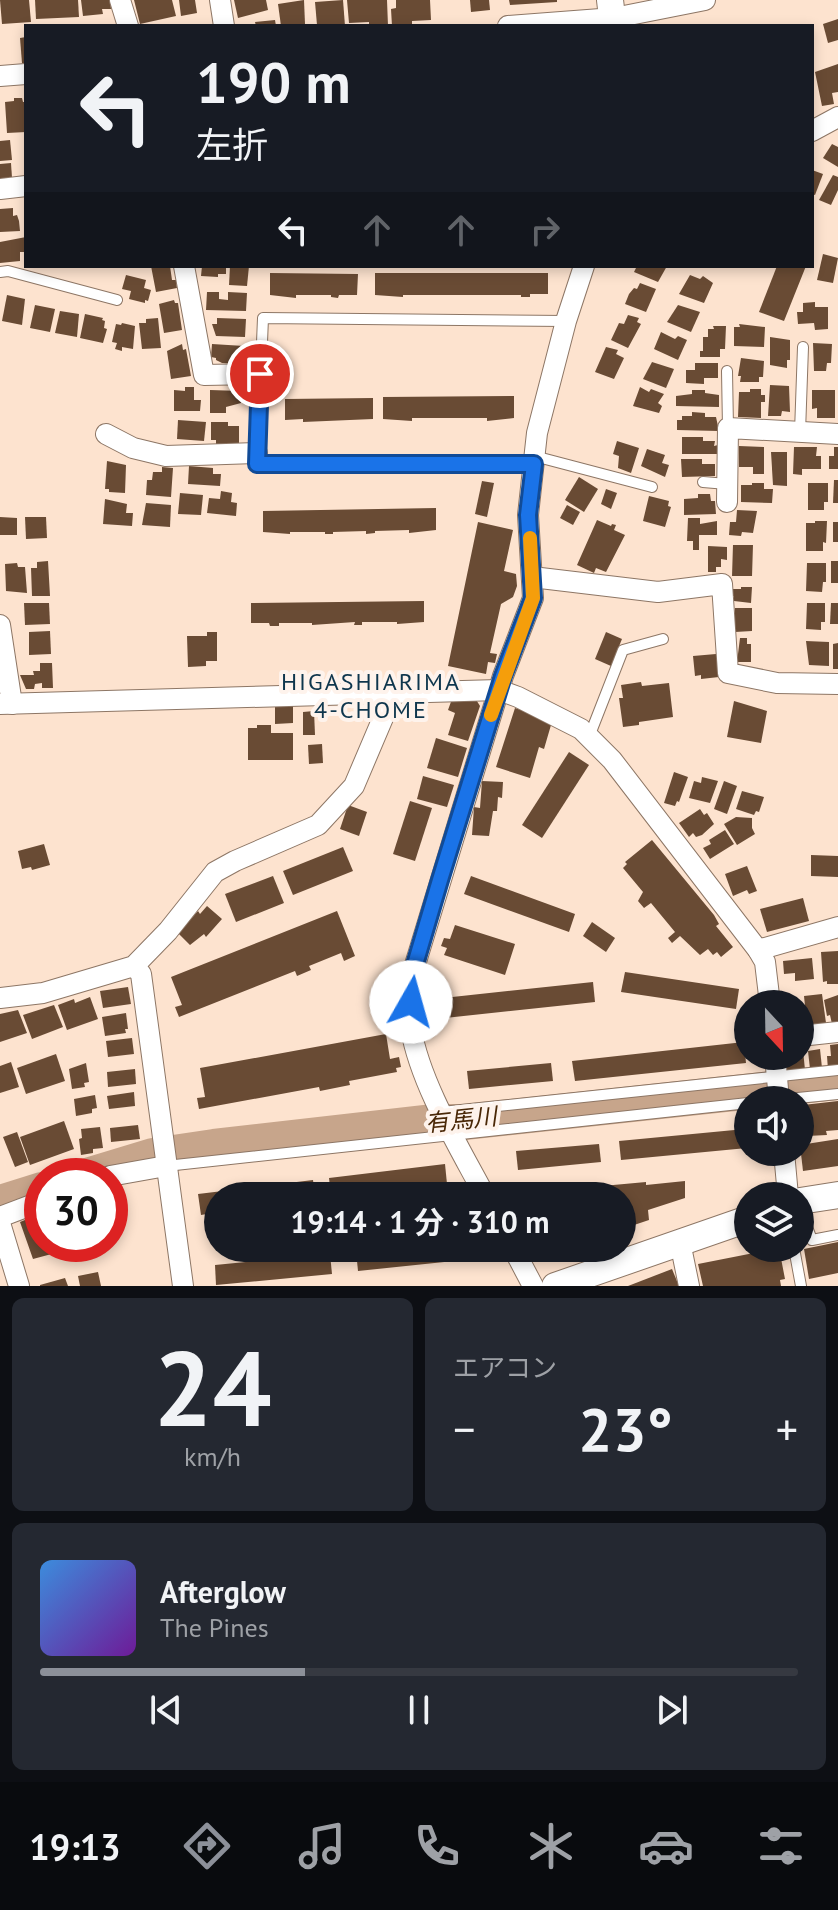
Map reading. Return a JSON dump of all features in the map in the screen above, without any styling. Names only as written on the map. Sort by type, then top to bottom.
[{"type":"street","points":[[120,0],[127,24]]},
{"type":"street","points":[[220,0],[224,24]]},
{"type":"street","points":[[527,24],[612,15],[705,0]]},
{"type":"street","points":[[0,76],[24,74]]},
{"type":"street","points":[[814,130],[838,117]]},
{"type":"street","points":[[0,189],[24,186]]},
{"type":"street","points":[[184,268],[204,375],[260,374]]},
{"type":"street","points":[[477,1182],[452,1136],[417,1057],[411,1026],[411,978],[499,690],[533,598],[528,515],[537,433],[583,268]]},
{"type":"street","points":[[727,493],[728,428],[838,434]]},
{"type":"street","points":[[106,434],[133,448],[166,456],[257,453]]},
{"type":"street","points":[[532,577],[658,592],[722,584],[728,673],[777,683],[838,684]]},
{"type":"street","points":[[0,625],[6,704],[499,690],[518,697],[581,729],[612,760],[758,950],[765,962],[768,990]]},
{"type":"street","points":[[0,998],[43,993],[134,966],[168,931],[215,872],[318,825],[354,786],[394,692]]},
{"type":"street","points":[[758,950],[838,927]]},
{"type":"street","points":[[134,966],[141,974],[183,1286]]},
{"type":"street","points":[[814,1035],[838,1032]]},
{"type":"street","points":[[128,1171],[166,1165]]},
{"type":"street","points":[[814,1197],[838,1195]]},
{"type":"street","points":[[0,1217],[24,1208]]},
{"type":"street","points":[[0,1223],[19,1286]]},
{"type":"street","points":[[555,1286],[734,1224]]},
{"type":"street","points":[[680,1242],[689,1286]]},
{"type":"street","points":[[520,1262],[533,1286]]},
{"type":"lane","points":[[0,272],[8,271],[117,300]]},
{"type":"lane","points":[[566,321],[263,318],[257,464],[534,460],[652,487]]},
{"type":"lane","points":[[800,432],[803,347]]},
{"type":"lane","points":[[727,371],[728,428]]},
{"type":"lane","points":[[703,482],[727,493]]},
{"type":"lane","points":[[589,737],[623,650],[663,639]]},
{"type":"lane","points":[[782,1086],[838,1070]]},
{"type":"lane","points":[[442,1112],[734,1090]]},
{"type":"lane","points":[[814,1091],[838,1094]]},
{"type":"lane","points":[[166,1165],[734,1105]]},
{"type":"lane","points":[[814,1240],[838,1235]]},
{"type":"lane","points":[[797,1262],[801,1286]]},
{"type":"building","points":[[0,0],[29,0],[31,22],[2,24]]},
{"type":"building","points":[[35,0],[78,0],[79,17],[36,19]]},
{"type":"building","points":[[81,0],[110,0],[111,9],[102,9],[103,14],[83,16]]},
{"type":"building","points":[[134,0],[172,0],[176,16],[140,24]]},
{"type":"building","points":[[179,0],[195,0],[197,13],[181,16]]},
{"type":"building","points":[[234,0],[266,0],[268,10],[238,18]]},
{"type":"building","points":[[304,0],[305,24],[281,24],[278,4]]},
{"type":"building","points":[[343,0],[345,24],[317,24],[315,2]]},
{"type":"building","points":[[347,0],[387,0],[388,24],[349,23]]},
{"type":"building","points":[[396,0],[430,0],[431,20],[392,24],[391,9],[396,8]]},
{"type":"building","points":[[470,0],[489,0],[490,10],[471,12]]},
{"type":"building","points":[[509,0],[557,0],[557,2],[510,5]]},
{"type":"building","points":[[838,19],[838,40],[828,43],[823,24]]},
{"type":"building","points":[[275,20],[276,24],[256,24]]},
{"type":"building","points":[[24,37],[24,63],[22,63],[20,38]]},
{"type":"building","points":[[838,64],[838,92],[832,93],[834,104],[822,106],[815,72]]},
{"type":"building","points":[[14,98],[22,98],[24,102],[24,132],[7,133],[5,102],[14,101]]},
{"type":"building","points":[[10,140],[12,160],[0,161],[0,141]]},
{"type":"building","points":[[832,144],[838,147],[838,167],[823,158]]},
{"type":"building","points":[[11,163],[12,178],[0,179],[0,164]]},
{"type":"building","points":[[814,171],[823,174],[814,195]]},
{"type":"building","points":[[833,175],[838,177],[838,190],[831,205],[819,200]]},
{"type":"building","points":[[13,208],[20,231],[0,232],[0,209]]},
{"type":"building","points":[[24,237],[24,252],[20,252],[20,261],[0,263],[0,242]]},
{"type":"building","points":[[823,254],[838,258],[833,283],[817,280]]},
{"type":"building","points":[[151,268],[170,268],[177,288],[156,292]]},
{"type":"building","points":[[202,268],[226,268],[226,274],[218,274],[218,277],[201,276]]},
{"type":"building","points":[[230,268],[249,268],[247,286],[229,285]]},
{"type":"building","points":[[636,268],[666,268],[658,282],[634,272]]},
{"type":"building","points":[[776,268],[805,268],[784,321],[759,312]]},
{"type":"building","points":[[270,273],[358,274],[357,295],[339,295],[338,298],[331,295],[296,295],[296,298],[270,295]]},
{"type":"building","points":[[375,273],[548,273],[548,294],[530,294],[530,297],[375,295]]},
{"type":"building","points":[[126,275],[146,280],[144,288],[151,290],[148,301],[129,299],[131,291],[122,289]]},
{"type":"building","points":[[690,275],[700,279],[703,276],[713,283],[704,303],[679,294]]},
{"type":"building","points":[[640,283],[656,289],[646,312],[625,304],[629,294]]},
{"type":"building","points":[[207,292],[219,292],[219,299],[228,300],[228,292],[247,293],[246,311],[206,310]]},
{"type":"building","points":[[7,295],[25,299],[22,325],[2,321]]},
{"type":"building","points":[[174,300],[178,303],[182,330],[164,333],[159,304]]},
{"type":"building","points":[[815,302],[815,307],[828,307],[828,329],[815,330],[814,323],[798,324],[797,312],[803,312],[803,303]]},
{"type":"building","points":[[35,305],[55,309],[50,332],[30,328]]},
{"type":"building","points":[[678,305],[700,312],[691,332],[667,322]]},
{"type":"building","points":[[60,311],[79,314],[77,337],[55,333]]},
{"type":"building","points":[[85,314],[105,321],[104,328],[107,329],[103,343],[80,338]]},
{"type":"building","points":[[628,315],[639,318],[637,322],[641,324],[628,348],[611,340],[619,323],[624,324]]},
{"type":"building","points":[[158,318],[161,348],[142,349],[139,323]]},
{"type":"building","points":[[217,318],[246,319],[245,337],[216,336],[212,324],[217,324]]},
{"type":"building","points":[[116,324],[135,326],[133,349],[115,349],[117,343],[112,342]]},
{"type":"building","points":[[739,324],[765,327],[764,347],[734,346],[734,327],[740,327]]},
{"type":"building","points":[[713,326],[726,326],[725,349],[720,349],[720,357],[700,357],[703,337],[708,337],[708,329],[714,329]]},
{"type":"building","points":[[661,332],[675,339],[678,336],[687,340],[678,360],[654,349]]},
{"type":"building","points":[[770,337],[790,340],[787,368],[770,365]]},
{"type":"building","points":[[813,343],[832,344],[831,363],[827,363],[826,371],[814,371]]},
{"type":"building","points":[[182,344],[183,350],[186,349],[191,376],[171,379],[167,351]]},
{"type":"building","points":[[212,344],[244,346],[243,364],[222,363],[211,357]]},
{"type":"building","points":[[606,347],[618,350],[616,354],[624,358],[614,379],[595,372]]},
{"type":"building","points":[[741,358],[764,361],[763,377],[759,377],[759,382],[740,382]]},
{"type":"building","points":[[652,362],[674,369],[666,388],[643,379]]},
{"type":"building","points":[[695,363],[718,363],[718,378],[704,378],[704,384],[686,383],[686,370],[695,370]]},
{"type":"building","points":[[770,385],[789,386],[790,412],[782,411],[781,416],[768,416]]},
{"type":"building","points":[[185,387],[194,387],[194,400],[201,400],[200,411],[174,411],[174,390],[185,391]]},
{"type":"building","points":[[640,387],[664,394],[658,403],[662,406],[659,413],[633,406]]},
{"type":"building","points":[[750,389],[761,389],[761,395],[765,395],[765,402],[761,402],[761,418],[738,417],[739,392],[750,392]]},
{"type":"building","points":[[210,390],[241,391],[241,403],[226,407],[226,413],[210,413]]},
{"type":"building","points":[[692,390],[719,395],[719,407],[676,406],[676,396],[692,394]]},
{"type":"building","points":[[812,390],[835,390],[835,418],[817,418],[817,408],[812,409]]},
{"type":"building","points":[[514,396],[514,418],[487,421],[487,418],[383,419],[383,397]]},
{"type":"building","points":[[373,398],[373,419],[285,420],[285,399]]},
{"type":"building","points":[[692,412],[716,417],[719,431],[677,430],[677,420],[682,420],[682,416],[692,416]]},
{"type":"building","points":[[178,420],[206,422],[204,441],[177,439]]},
{"type":"building","points":[[211,422],[228,422],[228,426],[239,426],[239,443],[216,445],[216,440],[211,440]]},
{"type":"building","points":[[682,437],[703,437],[703,441],[715,441],[718,454],[682,454]]},
{"type":"building","points":[[617,441],[639,448],[631,473],[618,468],[619,456],[613,454]]},
{"type":"building","points":[[739,446],[764,447],[764,474],[753,474],[753,467],[739,467]]},
{"type":"building","points":[[794,447],[817,447],[816,456],[821,456],[821,469],[802,469],[802,475],[793,474]]},
{"type":"building","points":[[834,447],[838,447],[838,469],[829,469],[829,456],[834,456]]},
{"type":"building","points":[[647,449],[665,455],[662,463],[669,465],[665,477],[641,466]]},
{"type":"building","points":[[771,452],[787,452],[787,486],[773,485]]},
{"type":"building","points":[[681,459],[702,459],[702,464],[715,464],[715,476],[682,477]]},
{"type":"building","points":[[107,461],[126,465],[125,493],[105,489]]},
{"type":"building","points":[[189,466],[213,468],[213,474],[221,474],[220,486],[188,484]]},
{"type":"building","points":[[162,467],[173,468],[171,497],[146,495],[147,480],[152,480],[153,472],[162,472]]},
{"type":"building","points":[[579,477],[598,489],[584,512],[565,500]]},
{"type":"building","points":[[834,480],[838,480],[838,503],[833,503]]},
{"type":"building","points":[[482,481],[494,483],[487,517],[475,514]]},
{"type":"building","points":[[764,483],[764,489],[773,489],[772,503],[741,502],[741,485]]},
{"type":"building","points":[[808,483],[828,483],[828,502],[824,502],[824,510],[808,510]]},
{"type":"building","points":[[606,489],[617,493],[611,509],[601,504]]},
{"type":"building","points":[[221,491],[232,493],[231,502],[237,503],[236,516],[207,513],[209,498],[220,499]]},
{"type":"building","points":[[180,493],[203,495],[201,515],[178,514]]},
{"type":"building","points":[[698,494],[710,494],[711,501],[715,501],[716,514],[684,515],[684,499],[698,498]]},
{"type":"building","points":[[649,496],[669,501],[668,506],[671,507],[665,527],[643,521]]},
{"type":"building","points":[[105,499],[127,504],[126,513],[133,513],[132,526],[103,524]]},
{"type":"building","points":[[146,503],[171,505],[170,527],[142,525]]},
{"type":"building","points":[[567,505],[580,512],[573,525],[560,518]]},
{"type":"building","points":[[436,508],[436,530],[409,533],[409,530],[375,531],[366,534],[366,531],[333,534],[263,532],[263,511]]},
{"type":"building","points":[[737,510],[757,511],[753,533],[729,535],[730,522],[736,522]]},
{"type":"building","points":[[0,517],[17,518],[17,535],[0,535]]},
{"type":"building","points":[[25,517],[46,517],[47,538],[26,539]]},
{"type":"building","points":[[688,518],[700,518],[700,524],[717,521],[717,535],[699,535],[699,550],[693,550],[693,541],[687,541]]},
{"type":"building","points":[[597,520],[616,525],[614,530],[625,535],[606,572],[596,568],[594,573],[577,565]]},
{"type":"building","points":[[827,521],[826,543],[823,542],[823,551],[806,551],[806,523]]},
{"type":"building","points":[[478,522],[513,530],[504,571],[516,574],[517,586],[513,597],[501,604],[490,653],[497,654],[495,663],[488,662],[486,674],[448,666]]},
{"type":"building","points":[[833,522],[838,522],[838,542],[833,542]]},
{"type":"building","points":[[733,545],[753,545],[752,576],[732,576]]},
{"type":"building","points":[[708,546],[727,547],[727,560],[721,559],[721,567],[716,567],[716,572],[708,572]]},
{"type":"building","points":[[48,561],[50,596],[32,596],[31,568],[37,568],[37,562]]},
{"type":"building","points":[[831,561],[838,561],[838,583],[831,583]]},
{"type":"building","points":[[17,563],[18,567],[25,567],[27,593],[6,591],[5,564]]},
{"type":"building","points":[[807,563],[826,563],[826,582],[823,582],[822,592],[806,591]]},
{"type":"building","points":[[752,587],[751,603],[734,601],[734,596],[728,596],[729,589]]},
{"type":"building","points":[[424,601],[424,622],[362,622],[362,625],[354,625],[355,622],[312,625],[279,623],[279,626],[251,623],[251,603]]},
{"type":"building","points":[[24,603],[49,603],[50,624],[25,625]]},
{"type":"building","points":[[807,603],[825,603],[825,622],[821,622],[821,630],[806,629]]},
{"type":"building","points":[[831,603],[838,603],[838,624],[830,624]]},
{"type":"building","points":[[735,608],[752,608],[752,631],[735,632]]},
{"type":"building","points":[[50,631],[51,654],[29,655],[29,632]]},
{"type":"building","points":[[207,632],[217,632],[217,661],[206,661],[206,666],[188,667],[187,636],[207,636]]},
{"type":"building","points":[[606,632],[622,639],[611,666],[595,659]]},
{"type":"building","points":[[740,638],[747,638],[747,644],[751,644],[751,662],[737,662]]},
{"type":"building","points":[[806,641],[829,642],[829,666],[809,665]]},
{"type":"building","points":[[838,643],[838,669],[833,669],[833,644]]},
{"type":"building","points":[[716,654],[719,677],[701,679],[701,675],[695,676],[693,656]]},
{"type":"building","points":[[40,663],[52,663],[53,688],[42,688],[42,683],[35,684],[34,689],[26,689],[20,675],[34,675],[33,671],[40,671]]},
{"type":"building","points":[[641,682],[642,686],[669,683],[673,717],[623,727],[619,698],[623,698],[621,685]]},
{"type":"building","points":[[475,698],[480,706],[468,741],[448,735],[455,713],[448,710],[452,699]]},
{"type":"building","points":[[734,701],[767,711],[761,743],[727,737]]},
{"type":"building","points":[[293,705],[293,723],[275,724],[275,706]]},
{"type":"building","points":[[515,708],[549,719],[551,725],[544,749],[539,747],[530,778],[496,767]]},
{"type":"building","points":[[314,711],[315,735],[303,735],[303,712]]},
{"type":"building","points":[[257,725],[271,725],[271,733],[293,733],[293,760],[248,760],[248,728],[257,728]]},
{"type":"building","points":[[436,738],[467,748],[458,777],[427,768]]},
{"type":"building","points":[[322,744],[323,763],[309,764],[308,745]]},
{"type":"building","points":[[569,752],[589,765],[542,838],[522,825]]},
{"type":"building","points":[[674,772],[688,777],[675,806],[664,803]]},
{"type":"building","points":[[423,776],[454,785],[447,807],[417,799]]},
{"type":"building","points":[[702,777],[718,781],[710,803],[689,798],[694,781],[701,783]]},
{"type":"building","points":[[482,781],[503,782],[502,798],[498,797],[497,811],[493,811],[489,836],[472,835],[474,807],[480,808]]},
{"type":"building","points":[[724,781],[737,786],[727,814],[714,809]]},
{"type":"building","points":[[742,791],[764,797],[759,812],[756,811],[754,815],[736,809]]},
{"type":"building","points":[[410,801],[432,808],[415,861],[393,854]]},
{"type":"building","points":[[348,805],[367,812],[359,836],[340,829]]},
{"type":"building","points":[[700,809],[714,824],[702,835],[696,837],[693,833],[689,837],[679,823]]},
{"type":"building","points":[[736,817],[752,818],[755,834],[737,845],[724,824]]},
{"type":"building","points":[[725,830],[734,844],[710,859],[703,848]]},
{"type":"building","points":[[652,840],[714,915],[719,924],[716,926],[733,947],[721,957],[717,952],[713,955],[708,949],[700,955],[680,936],[672,943],[668,938],[675,932],[651,903],[644,908],[638,901],[643,892],[623,868],[627,864],[625,862]]},
{"type":"building","points":[[44,844],[50,865],[32,870],[31,867],[22,869],[18,851]]},
{"type":"building","points":[[343,847],[353,871],[293,895],[283,871]]},
{"type":"building","points":[[811,855],[838,856],[838,877],[811,876]]},
{"type":"building","points":[[747,866],[757,891],[749,894],[747,890],[733,896],[725,874]]},
{"type":"building","points":[[273,876],[284,903],[236,922],[225,894]]},
{"type":"building","points":[[471,876],[575,914],[569,932],[464,894]]},
{"type":"building","points":[[803,898],[809,921],[767,932],[760,909]]},
{"type":"building","points":[[207,906],[222,919],[206,937],[204,934],[190,945],[178,933],[198,911],[200,914]]},
{"type":"building","points":[[337,911],[355,956],[344,961],[341,953],[309,966],[311,970],[297,976],[295,971],[179,1017],[175,1007],[182,1005],[171,977]]},
{"type":"building","points":[[592,922],[615,938],[606,952],[583,936]]},
{"type":"building","points":[[455,925],[515,944],[505,975],[444,955],[447,948],[441,946],[444,938],[450,939]]},
{"type":"building","points":[[838,951],[838,984],[827,984],[827,981],[823,982],[821,952]]},
{"type":"building","points":[[812,958],[814,979],[795,981],[795,973],[784,974],[783,961]]},
{"type":"building","points":[[625,972],[739,989],[734,990],[734,1009],[621,992]]},
{"type":"building","points":[[593,982],[595,1002],[445,1018],[443,998]]},
{"type":"building","points":[[128,987],[131,1004],[103,1008],[100,991]]},
{"type":"building","points":[[822,994],[826,1023],[814,1025],[814,995]]},
{"type":"building","points":[[838,995],[838,1023],[832,1024],[824,1000]]},
{"type":"building","points":[[90,997],[98,1019],[67,1030],[58,1005]]},
{"type":"building","points":[[54,1005],[63,1027],[32,1039],[23,1015]]},
{"type":"building","points":[[18,1010],[27,1033],[0,1042],[0,1014]]},
{"type":"building","points":[[126,1013],[126,1033],[105,1036],[102,1017]]},
{"type":"building","points":[[386,1034],[390,1059],[399,1057],[401,1067],[396,1068],[397,1072],[349,1081],[350,1085],[320,1091],[319,1087],[199,1109],[197,1098],[205,1097],[200,1068]]},
{"type":"building","points":[[132,1038],[134,1054],[108,1057],[106,1041]]},
{"type":"building","points":[[734,1043],[734,1064],[575,1081],[572,1061]]},
{"type":"building","points":[[838,1044],[838,1068],[828,1070],[830,1045]]},
{"type":"building","points":[[820,1049],[822,1068],[814,1069],[814,1050]]},
{"type":"building","points":[[56,1054],[65,1081],[26,1094],[17,1068]]},
{"type":"building","points":[[11,1062],[19,1087],[0,1093],[0,1066]]},
{"type":"building","points":[[86,1063],[89,1082],[84,1083],[85,1087],[72,1089],[69,1069]]},
{"type":"building","points":[[551,1063],[553,1081],[469,1089],[467,1071]]},
{"type":"building","points":[[135,1069],[136,1084],[108,1087],[107,1072]]},
{"type":"building","points":[[134,1092],[135,1106],[109,1109],[107,1096]]},
{"type":"building","points":[[95,1095],[97,1108],[92,1109],[92,1113],[76,1116],[74,1099]]},
{"type":"building","points":[[838,1101],[838,1130],[814,1136],[814,1104]]},
{"type":"building","points":[[64,1121],[74,1149],[49,1158],[28,1158],[20,1137]]},
{"type":"building","points":[[138,1125],[140,1139],[111,1142],[110,1128]]},
{"type":"building","points":[[100,1127],[103,1148],[81,1155],[81,1129]]},
{"type":"building","points":[[734,1130],[734,1149],[621,1160],[619,1141]]},
{"type":"building","points":[[17,1132],[27,1158],[24,1164],[15,1167],[3,1137]]},
{"type":"building","points":[[838,1139],[838,1166],[803,1171],[802,1166],[814,1166],[814,1143]]},
{"type":"building","points":[[599,1144],[601,1162],[518,1170],[516,1151]]},
{"type":"building","points":[[445,1164],[447,1182],[329,1182],[329,1178]]},
{"type":"building","points":[[685,1181],[685,1198],[648,1210],[649,1220],[636,1224],[636,1183],[646,1182],[646,1185]]},
{"type":"building","points":[[204,1193],[204,1214],[201,1215],[198,1194]]},
{"type":"building","points":[[838,1242],[838,1273],[809,1279],[806,1262],[814,1262],[814,1247]]},
{"type":"building","points":[[734,1257],[734,1262],[782,1262],[785,1279],[780,1280],[781,1286],[703,1286],[698,1264]]},
{"type":"building","points":[[331,1262],[332,1274],[216,1285],[215,1265]]},
{"type":"building","points":[[357,1262],[444,1262],[358,1271]]},
{"type":"building","points":[[672,1269],[679,1286],[628,1286]]},
{"type":"building","points":[[98,1272],[101,1286],[80,1286],[78,1276]]},
{"type":"building","points":[[65,1278],[68,1286],[40,1286],[40,1285]]},
{"type":"waterway","name":"有馬川","points":[[128,1164],[153,1156],[214,1147],[838,1082]]},
{"type":"waterway","name":"有馬川","points":[[0,1203],[24,1196]]},
{"type":"slow traffic","points":[[491,715],[533,598],[530,538]]},
{"type":"district","name":"HIGASHIARIMA 4-CHOME","points":[[371,696]]},
{"type":"route","points":[[260,374],[257,464],[534,464],[528,515],[533,598],[503,676],[440,880],[411,978],[411,1002]]}]
